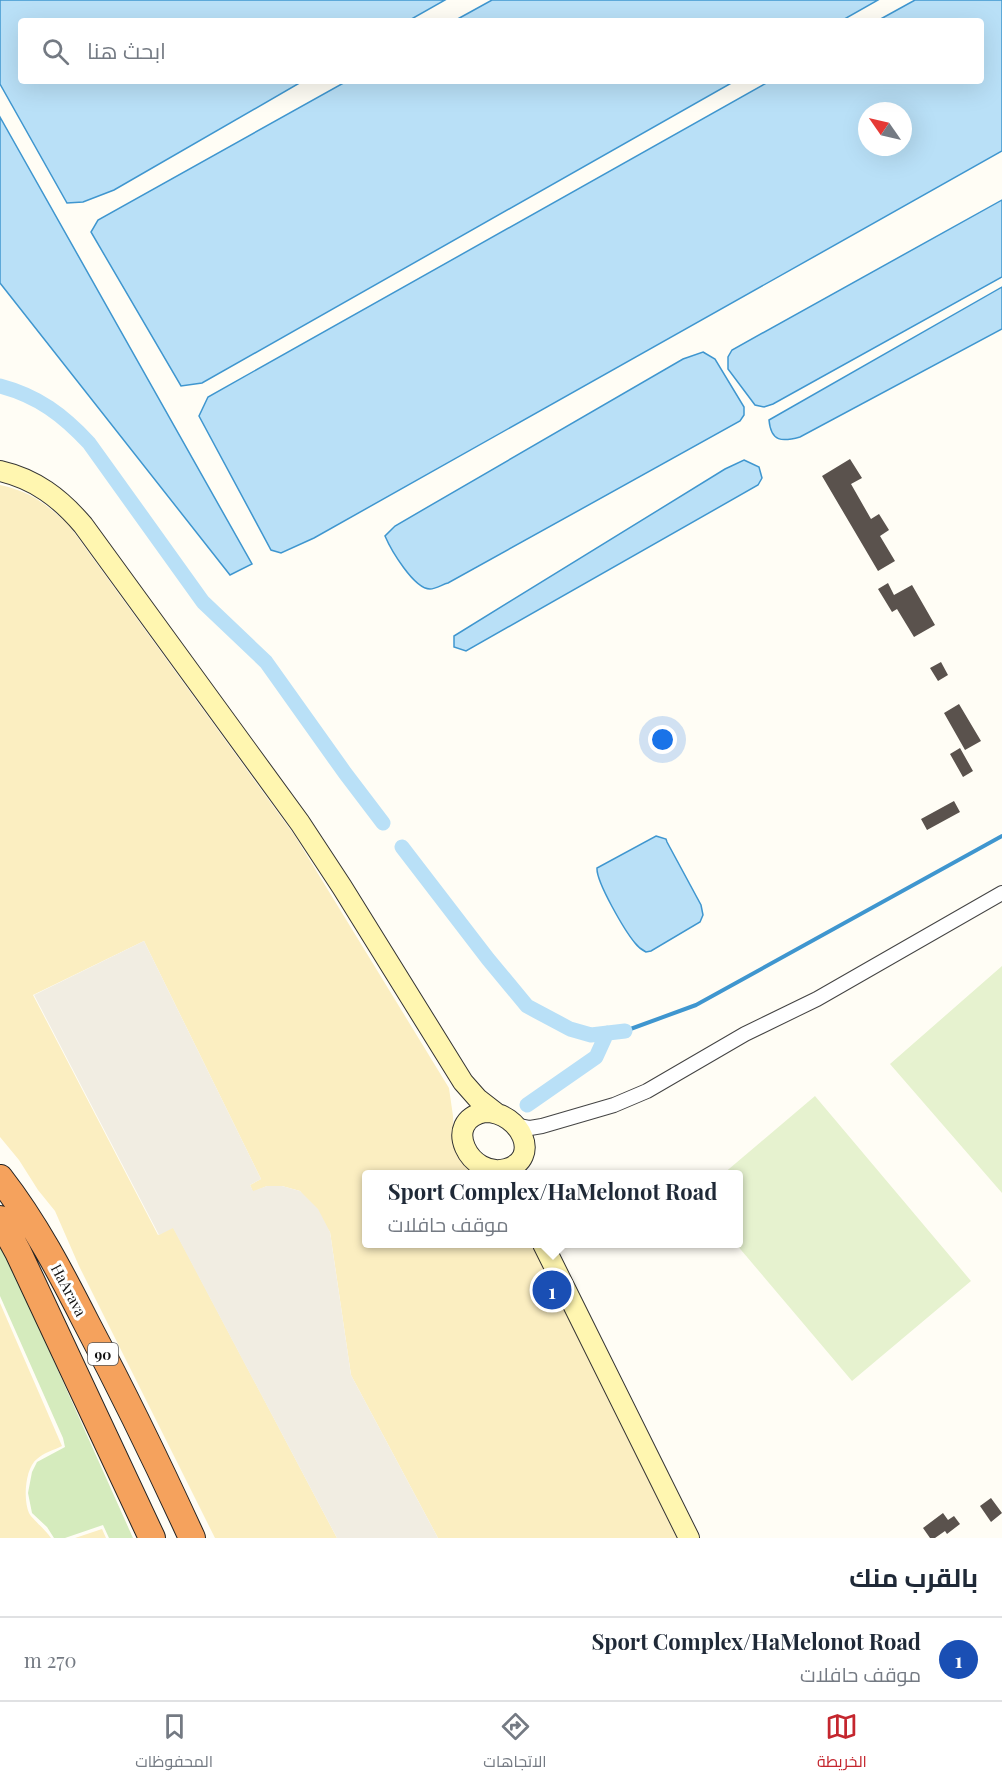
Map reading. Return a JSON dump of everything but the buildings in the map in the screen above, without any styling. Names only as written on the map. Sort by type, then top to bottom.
[{"type":"highway","points":[[0,1163],[29,1219]]},
{"type":"highway","name":"HaArava","points":[[0,1178],[29,1219],[62,1276],[160,1467],[192,1538]]},
{"type":"highway","name":"HaArava","points":[[0,1219],[18,1252],[152,1538]]},
{"type":"street","points":[[0,471],[32,482],[51,493],[68,507],[83,525],[303,828],[455,1070],[473,1094],[496,1113],[508,1118],[521,1132],[520,1160]]},
{"type":"street","points":[[515,1125],[530,1128],[542,1126],[614,1105],[647,1091],[746,1034],[818,999],[1002,893]]},
{"type":"street","points":[[455,1070],[465,1111],[462,1138],[465,1149],[473,1159],[489,1170],[507,1168],[520,1160],[530,1134],[542,1126]]},
{"type":"street","points":[[464,1127],[470,1118],[479,1113],[496,1113]]},
{"type":"street","points":[[545,1248],[689,1538]]},
{"type":"green space","points":[[1002,966],[1002,1193],[890,1064]]},
{"type":"green space","points":[[815,1096],[971,1281],[852,1381],[739,1248],[743,1248],[743,1170],[728,1170]]},
{"type":"green space","points":[[0,1241],[133,1538],[109,1538],[103,1525],[65,1538],[54,1538],[47,1527],[32,1513],[28,1493],[32,1472],[37,1462],[65,1447],[0,1296]]},
{"type":"sand","points":[[0,485],[21,491],[37,499],[68,524],[295,836],[449,1088],[454,1138],[476,1170],[362,1170],[362,1248],[535,1248],[677,1538],[438,1538],[351,1375],[330,1232],[300,1191],[282,1186],[267,1186],[253,1192],[250,1185],[261,1179],[144,941],[33,995],[158,1235],[173,1227],[337,1538],[215,1538],[79,1266],[55,1211],[0,1137]]},
{"type":"sand","points":[[0,1303],[62,1446],[45,1453],[33,1463],[26,1484],[29,1513],[51,1538],[0,1538]]},
{"type":"sand","points":[[102,1529],[106,1538],[75,1538]]},
{"type":"shaded area","points":[[144,941],[261,1179],[250,1185],[253,1191],[267,1186],[282,1186],[300,1191],[318,1209],[330,1232],[351,1375],[438,1538],[337,1538],[173,1228],[159,1235],[34,995]]},
{"type":"water","points":[[0,0],[445,0],[413,18],[18,18],[18,84],[298,84],[114,190],[83,202],[67,203],[0,84]]},
{"type":"water","points":[[492,0],[878,0],[846,18],[459,18]]},
{"type":"water","points":[[915,0],[1002,0],[1002,151],[314,538],[281,553],[271,550],[199,416],[208,397],[765,84],[984,84],[984,18],[882,18]]},
{"type":"water","points":[[342,84],[730,84],[202,383],[181,386],[91,232],[98,220]]},
{"type":"water","points":[[0,117],[252,564],[230,575],[0,283]]},
{"type":"water","points":[[1002,200],[1002,277],[773,404],[764,407],[755,405],[728,369],[728,357],[732,350]]},
{"type":"water","points":[[1002,287],[1002,329],[800,437],[783,440],[778,439],[772,433],[769,420]]},
{"type":"water","points":[[703,352],[715,359],[744,407],[744,415],[740,421],[448,583],[432,589],[424,587],[417,583],[404,568],[385,536],[395,526],[683,359]]},
{"type":"water","points":[[744,460],[759,467],[762,478],[758,485],[466,651],[454,647],[454,636],[725,469]]},
{"type":"water","points":[[656,836],[666,839],[701,905],[703,915],[700,922],[646,952],[630,937],[618,918],[601,884],[597,868]]},
{"type":"waterway","points":[[0,386],[26,395],[49,408],[89,443],[203,602],[266,662],[383,823]]},
{"type":"waterway","points":[[625,1031],[696,1005],[1002,836]]},
{"type":"waterway","points":[[402,847],[527,1006],[570,1029],[591,1035],[625,1031]]},
{"type":"waterway","points":[[527,1105],[596,1057],[607,1033]]},
{"type":"place","name":"Sport Complex/HaMelonot Road","points":[[552,1290]]}]
